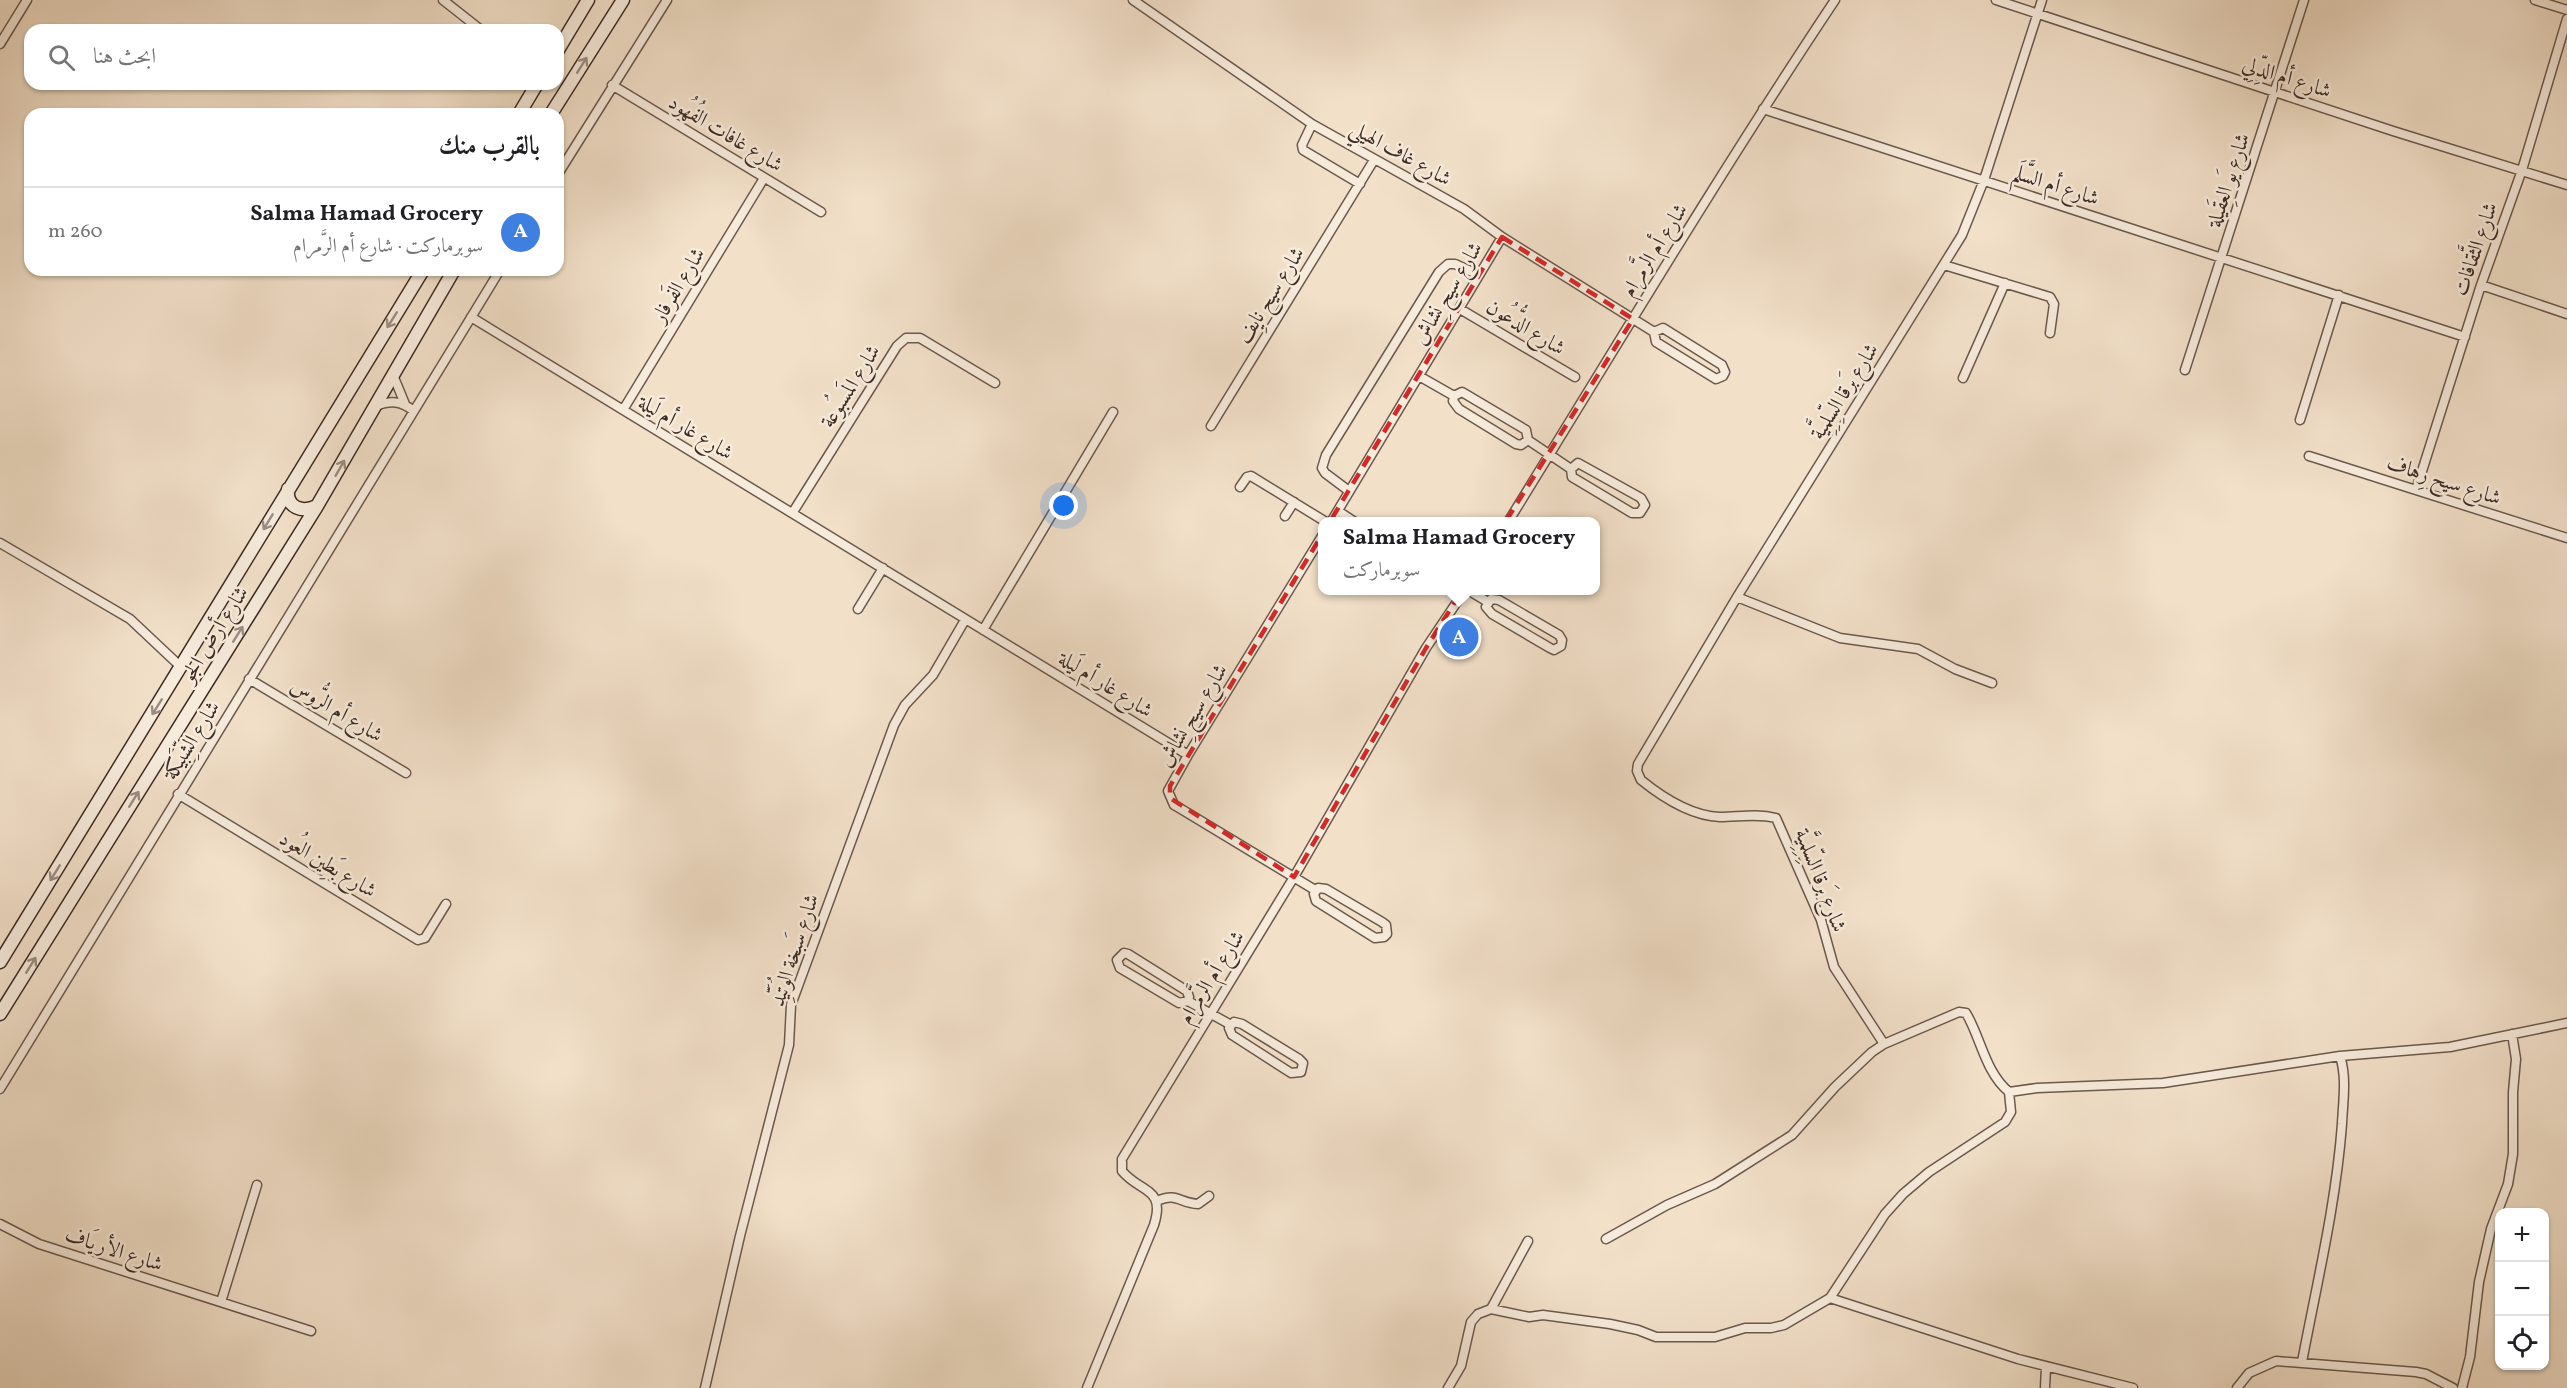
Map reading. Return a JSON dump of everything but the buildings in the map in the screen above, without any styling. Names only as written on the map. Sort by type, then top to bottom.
[{"type":"main road","points":[[564,40],[588,0]]},
{"type":"main road","points":[[555,108],[623,0]]},
{"type":"main road","points":[[523,108],[533,90]]},
{"type":"main road","name":"شارع أرض الجو","points":[[0,962],[419,276]]},
{"type":"main road","name":"شارع أرض الجو","points":[[0,1014],[317,506],[451,276]]},
{"type":"main road","points":[[288,489],[290,502],[295,508],[305,510],[317,506]]},
{"type":"street","points":[[0,44],[27,0]]},
{"type":"street","points":[[442,0],[473,24]]},
{"type":"street","points":[[564,164],[666,0]]},
{"type":"street","name":"شارع غاف الهيلي","points":[[1134,0],[1312,124],[1464,209],[1502,237],[1654,332],[1656,342],[1716,379],[1723,376],[1724,368],[1712,359],[1663,328],[1654,332]]},
{"type":"street","name":"شارع أم الرَّمرام","points":[[1511,517],[1763,109],[1835,0]]},
{"type":"street","name":"شارع أم الدِّلِي","points":[[1996,0],[2567,185]]},
{"type":"street","name":"شارع بَرقا السِّلِمِيَّة","points":[[1884,1044],[1834,967],[1821,920],[1776,818],[1719,817],[1698,814],[1648,786],[1641,780],[1637,771],[1642,755],[1737,597],[1962,235],[1984,180],[2042,0]]},
{"type":"street","name":"شارع يَو العِقَيلة","points":[[2185,370],[2304,0]]},
{"type":"street","points":[[2535,0],[2567,10]]},
{"type":"street","name":"شارع الثَّقافات","points":[[2416,490],[2481,285],[2522,171],[2567,19]]},
{"type":"street","name":"شارع غافات الفُهُود","points":[[612,85],[821,212]]},
{"type":"street","name":"شارع أم السَّلَم","points":[[1763,109],[2465,337]]},
{"type":"street","points":[[1312,124],[1302,145],[1303,150],[1360,184]]},
{"type":"street","name":"شارع سيح نايِف","points":[[1211,426],[1374,160]]},
{"type":"street","name":"شارع الفَرفار","points":[[623,410],[764,178]]},
{"type":"street","name":"شارع سيح نِشاش","points":[[1334,517],[1502,237]]},
{"type":"street","points":[[1349,491],[1325,473],[1323,468],[1326,455],[1439,272],[1448,264],[1455,264],[1479,275]]},
{"type":"street","points":[[1944,265],[2053,299],[2054,309],[2050,333]]},
{"type":"street","name":"شارع الشِّبَيكة","points":[[0,1089],[496,276]]},
{"type":"street","points":[[1963,378],[2005,283]]},
{"type":"street","points":[[2481,285],[2567,314]]},
{"type":"street","points":[[2300,420],[2339,295]]},
{"type":"street","name":"شارع الدُّعُون","points":[[1460,309],[1575,377]]},
{"type":"street","name":"شارع غار أم لَيلة","points":[[471,317],[1188,755]]},
{"type":"street","name":"شارع المَسبُوعة","points":[[793,512],[897,346],[906,338],[920,338],[995,383]]},
{"type":"street","points":[[393,375],[405,404],[414,411]]},
{"type":"street","points":[[1419,376],[1454,396]]},
{"type":"street","points":[[1462,392],[1526,430],[1529,437],[1527,441],[1525,444],[1516,444],[1459,409],[1453,401],[1454,396],[1462,392]]},
{"type":"street","points":[[376,406],[386,402],[405,404]]},
{"type":"street","points":[[983,630],[1113,412]]},
{"type":"street","points":[[1527,441],[1571,469]]},
{"type":"street","name":"شارع سيح رِهاف","points":[[2309,456],[2567,538]]},
{"type":"street","points":[[1582,464],[1641,498],[1645,505],[1644,510],[1640,513],[1632,513],[1572,477],[1571,469],[1574,465],[1582,464]]},
{"type":"street","points":[[1240,487],[1247,477],[1251,476],[1318,517]]},
{"type":"street","points":[[1285,516],[1294,502]]},
{"type":"street","points":[[1338,511],[1347,517]]},
{"type":"street","points":[[0,543],[130,619],[181,668]]},
{"type":"street","name":"شارع سيح نِشاش","points":[[1315,891],[1174,805],[1168,792],[1188,755],[1318,544]]},
{"type":"street","points":[[858,609],[883,568]]},
{"type":"street","name":"شارع أم الرَّمرام","points":[[1157,1201],[1154,1195],[1126,1176],[1120,1165],[1124,1155],[1294,877],[1421,656],[1464,595]]},
{"type":"street","points":[[1475,595],[1488,602]]},
{"type":"street","points":[[1737,597],[1840,638],[1917,649],[1955,669],[1992,683]]},
{"type":"street","points":[[1491,599],[1499,600],[1559,635],[1562,640],[1561,646],[1554,650],[1501,620],[1488,611],[1488,602],[1491,599]]},
{"type":"street","name":"شارع سَبخة الوُتَيِّد","points":[[705,1388],[740,1236],[789,1046],[791,1005],[894,725],[905,705],[933,675],[965,620]]},
{"type":"street","name":"شارع أم الرُّوس","points":[[249,679],[406,773]]},
{"type":"street","name":"شارع بَطِين العُود","points":[[178,794],[418,940],[425,938],[446,904]]},
{"type":"street","name":"شارع سيح نِشاش","points":[[1318,888],[1326,889],[1382,922],[1386,925],[1387,934],[1384,937],[1375,938],[1316,901],[1315,891],[1318,888]]},
{"type":"street","points":[[1188,1001],[1187,991],[1128,954],[1119,955],[1117,960],[1120,968],[1179,1003],[1188,1001],[1231,1025]]},
{"type":"street","points":[[1448,1388],[1461,1366],[1471,1322],[1478,1314],[1491,1310],[1529,1317],[1543,1315],[1620,1326],[1656,1337],[1715,1337],[1745,1328],[1771,1328],[1784,1325],[1830,1298],[1885,1214],[1903,1194],[1929,1172],[2005,1122],[2011,1112],[2008,1092],[2000,1085],[1991,1070],[1965,1012],[1959,1012],[1884,1044],[1872,1052],[1835,1087],[1792,1135],[1715,1184],[1667,1205],[1606,1239]]},
{"type":"street","points":[[1238,1022],[1242,1024],[1299,1059],[1303,1063],[1301,1072],[1291,1072],[1232,1035],[1231,1025],[1238,1022]]},
{"type":"street","points":[[2008,1092],[2037,1088],[2163,1083],[2340,1056],[2450,1047],[2567,1023]]},
{"type":"street","points":[[2463,1388],[2470,1358],[2482,1271],[2491,1229],[2508,1184],[2513,1154],[2513,1092],[2516,1059],[2512,1034]]},
{"type":"street","points":[[2302,1362],[2340,1152],[2345,1083],[2340,1056]]},
{"type":"street","points":[[221,1302],[256,1185]]},
{"type":"street","points":[[1087,1388],[1154,1225],[1158,1209],[1157,1201],[1175,1197],[1198,1204],[1209,1196]]},
{"type":"street","name":"شارع الأريَاف","points":[[0,1224],[39,1244],[311,1331]]},
{"type":"street","points":[[1491,1310],[1528,1242]]},
{"type":"street","points":[[1830,1298],[2046,1367],[2133,1388]]},
{"type":"street","points":[[2236,1388],[2249,1373],[2276,1361],[2416,1372],[2426,1374],[2453,1388]]},
{"type":"street","points":[[2045,1388],[2046,1367]]},
{"type":"highlighted area","points":[[1502,237],[1633,319],[1426,648],[1294,877],[1170,798],[1170,786]]},
{"type":"place","name":"Salma Hamad Grocery","points":[[1459,637]]}]
